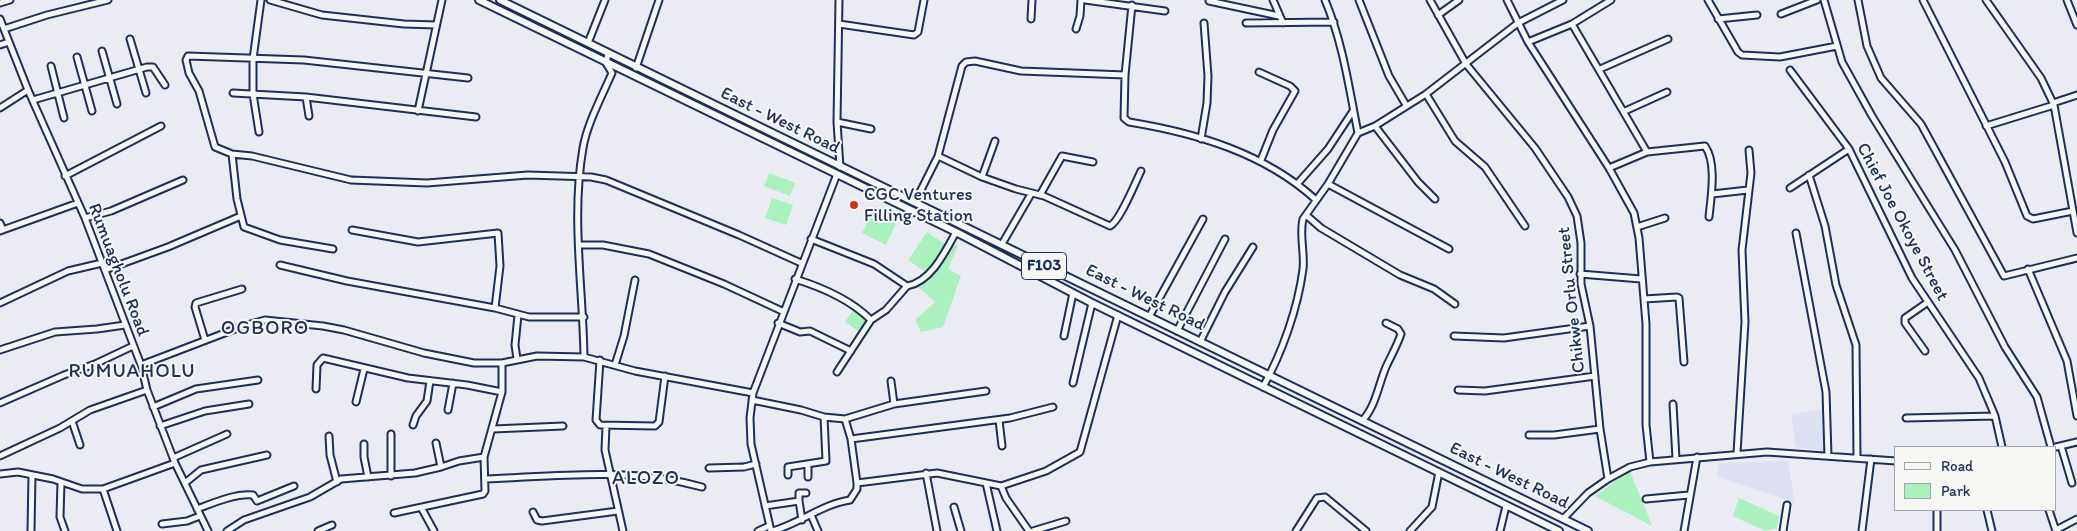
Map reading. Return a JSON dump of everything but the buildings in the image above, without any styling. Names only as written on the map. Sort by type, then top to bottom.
[{"type":"main road","name":"East - West Road","points":[[479,0],[956,232],[1092,303],[1559,531]]},
{"type":"main road","name":"East - West Road","points":[[500,0],[1588,531]]},
{"type":"street","points":[[0,3],[10,0]]},
{"type":"street","points":[[4,29],[47,15],[108,0]]},
{"type":"street","points":[[259,132],[253,94],[253,59],[261,0]]},
{"type":"street","points":[[270,0],[322,16],[404,24],[436,25]]},
{"type":"street","points":[[418,111],[442,0]]},
{"type":"street","points":[[588,43],[605,0]]},
{"type":"street","points":[[636,68],[659,0]]},
{"type":"street","points":[[839,0],[837,122],[840,167]]},
{"type":"street","points":[[839,24],[914,35],[918,32],[924,0]]},
{"type":"street","points":[[1031,19],[1032,0]]},
{"type":"street","points":[[1076,29],[1080,0]]},
{"type":"street","points":[[1086,0],[1165,11]]},
{"type":"street","points":[[1273,0],[1278,16],[1283,23]]},
{"type":"street","points":[[1325,0],[1334,22],[1346,66],[1358,133]]},
{"type":"street","points":[[1359,0],[1389,76],[1406,105]]},
{"type":"street","name":"Chikwe Orlu Street","points":[[1430,0],[1466,64],[1535,148],[1568,197],[1577,216],[1580,232],[1580,274],[1590,326],[1600,429],[1608,479]]},
{"type":"street","points":[[1438,15],[1459,0]]},
{"type":"street","points":[[1507,0],[1528,42],[1627,198],[1637,226],[1646,324],[1646,425],[1650,462]]},
{"type":"street","points":[[1263,387],[1275,365],[1299,290],[1304,254],[1301,226],[1358,133],[1375,126],[1426,94],[1518,23],[1562,0]]},
{"type":"street","points":[[1528,42],[1572,24],[1611,0]]},
{"type":"street","points":[[1708,0],[1738,52],[1742,55],[1780,57],[1837,46]]},
{"type":"street","points":[[1781,14],[1818,0]]},
{"type":"street","points":[[1824,0],[1842,62],[1862,99],[1955,250],[2005,347],[2037,396],[2051,446]]},
{"type":"street","points":[[1858,0],[1867,46],[1881,78],[1921,124],[2004,276],[2077,258]]},
{"type":"street","points":[[1923,0],[2006,162],[2029,218],[2073,211]]},
{"type":"street","points":[[1986,0],[2026,55],[2041,78],[2054,104],[2077,233]]},
{"type":"street","points":[[2067,0],[2074,12],[2077,25]]},
{"type":"street","points":[[1210,1],[1278,16]]},
{"type":"street","points":[[1132,6],[1125,75],[1124,118],[1201,139],[1260,160],[1298,183],[1316,200]]},
{"type":"street","points":[[1718,19],[1757,15]]},
{"type":"street","name":"Rumuagholu Road","points":[[0,19],[28,90],[85,218],[141,364],[147,390],[174,461],[208,531]]},
{"type":"street","points":[[1246,23],[1334,22]]},
{"type":"street","points":[[1201,139],[1208,76],[1204,23]]},
{"type":"street","points":[[1572,24],[1625,111],[1647,152]]},
{"type":"street","points":[[130,39],[146,93]]},
{"type":"street","points":[[1600,70],[1668,39]]},
{"type":"street","points":[[0,45],[9,42]]},
{"type":"street","points":[[102,50],[117,104]]},
{"type":"street","points":[[584,357],[579,176],[583,146],[612,73],[606,63],[608,54]]},
{"type":"street","points":[[77,57],[92,111]]},
{"type":"street","points":[[468,78],[304,60],[186,57],[189,73],[199,91],[215,147],[232,154],[252,156],[351,180],[427,183],[528,175],[579,176],[606,180],[801,263]]},
{"type":"street","points":[[914,202],[938,156],[962,66],[966,62],[975,61],[1021,71],[1125,75]]},
{"type":"street","points":[[51,66],[64,118]]},
{"type":"street","points":[[33,100],[139,69],[153,67],[157,70],[165,84]]},
{"type":"street","name":"Chief Joe Okoye Street","points":[[1790,70],[1849,149],[1912,278],[1980,378],[1995,416],[2002,446]]},
{"type":"street","points":[[1259,72],[1290,86],[1295,91],[1273,130],[1260,160]]},
{"type":"street","points":[[0,108],[28,90]]},
{"type":"street","points":[[1625,111],[1667,92]]},
{"type":"street","points":[[233,93],[306,97],[476,117]]},
{"type":"street","points":[[1426,94],[1456,141],[1485,167],[1525,226]]},
{"type":"street","points":[[1986,126],[2077,95]]},
{"type":"street","points":[[306,97],[309,116]]},
{"type":"street","points":[[1298,183],[1328,149],[1353,111]]},
{"type":"street","points":[[837,122],[871,129]]},
{"type":"street","points":[[65,176],[161,126]]},
{"type":"street","points":[[1375,126],[1418,182],[1435,199]]},
{"type":"street","points":[[982,177],[995,141]]},
{"type":"street","points":[[1609,168],[1647,152],[1705,146],[1709,151],[1712,194],[1710,217]]},
{"type":"street","points":[[1790,188],[1849,149]]},
{"type":"street","points":[[1737,453],[1745,322],[1742,250],[1751,174],[1749,150]]},
{"type":"street","points":[[232,154],[232,172],[240,216],[243,225],[247,229],[280,240],[333,249]]},
{"type":"street","points":[[938,156],[982,177],[1031,194],[1040,195],[1110,226],[1119,214],[1142,171]]},
{"type":"street","points":[[1040,195],[1062,156],[1093,162]]},
{"type":"street","points":[[771,529],[751,444],[752,393],[836,174]]},
{"type":"street","points":[[1809,175],[1825,226],[1836,285],[1856,345],[1858,458]]},
{"type":"street","points":[[85,218],[112,211],[183,180]]},
{"type":"street","points":[[1328,184],[1449,249]]},
{"type":"street","points":[[1712,194],[1748,190]]},
{"type":"street","points":[[1002,244],[1031,194]]},
{"type":"street","points":[[0,223],[2,230],[78,203]]},
{"type":"street","points":[[1306,215],[1321,228],[1400,275],[1434,289],[1455,304]]},
{"type":"street","points":[[105,270],[168,248],[240,216]]},
{"type":"street","points":[[1637,226],[1665,218]]},
{"type":"street","points":[[1149,317],[1203,219]]},
{"type":"street","points":[[352,230],[418,242],[498,233],[500,266],[495,308]]},
{"type":"street","points":[[837,372],[872,320],[886,310],[907,286],[916,284],[931,270],[942,257],[956,232]]},
{"type":"street","points":[[1796,233],[1824,377],[1828,456]]},
{"type":"street","points":[[811,238],[874,264],[907,286]]},
{"type":"street","points":[[1177,331],[1225,239]]},
{"type":"street","points":[[580,245],[603,245],[648,254],[724,284],[782,311]]},
{"type":"street","points":[[1200,342],[1225,292],[1253,247]]},
{"type":"street","points":[[0,303],[68,271],[102,263]]},
{"type":"street","points":[[280,265],[347,281],[495,308],[518,316],[584,317]]},
{"type":"street","points":[[2028,269],[2067,361],[2077,416]]},
{"type":"street","points":[[1580,274],[1641,280]]},
{"type":"street","points":[[795,279],[833,294],[872,320]]},
{"type":"street","points":[[615,365],[624,336],[635,280]]},
{"type":"street","points":[[205,340],[195,307],[196,303],[242,289]]},
{"type":"street","points":[[1064,336],[1073,293]]},
{"type":"street","points":[[1644,300],[1679,298],[1684,362]]},
{"type":"street","points":[[1925,351],[1905,318],[1928,302]]},
{"type":"street","points":[[1073,383],[1092,303]]},
{"type":"street","points":[[857,483],[926,473],[951,474],[1001,486],[1046,471],[1080,452],[1118,315]]},
{"type":"street","points":[[516,359],[515,345],[518,316]]},
{"type":"street","points":[[141,364],[265,320],[323,326],[474,363],[502,363],[516,359],[555,355],[584,357],[665,376],[752,393]]},
{"type":"street","points":[[1362,421],[1369,414],[1386,367],[1401,334],[1398,329],[1386,322]]},
{"type":"street","points":[[778,323],[800,332],[810,331],[851,351]]},
{"type":"street","points":[[0,350],[55,332],[125,325]]},
{"type":"street","points":[[1454,336],[1504,338],[1590,326]]},
{"type":"street","points":[[0,403],[133,346]]},
{"type":"street","points":[[316,389],[317,365],[321,358],[343,361],[364,369],[502,392]]},
{"type":"street","points":[[600,360],[596,420],[598,423],[606,426],[655,426],[659,422],[665,376]]},
{"type":"street","points":[[394,513],[422,509],[440,503],[483,494],[485,479],[484,457],[502,392],[502,363]]},
{"type":"street","points":[[356,402],[364,369]]},
{"type":"street","points":[[1458,390],[1485,391],[1594,376]]},
{"type":"street","points":[[153,407],[196,389],[258,380]]},
{"type":"street","points":[[413,425],[416,416],[427,401],[430,381]]},
{"type":"street","points":[[891,381],[894,404]]},
{"type":"street","points":[[448,410],[453,384]]},
{"type":"street","points":[[0,456],[52,432],[90,410],[147,390]]},
{"type":"street","points":[[752,400],[845,420],[894,404],[986,391]]},
{"type":"street","points":[[160,426],[205,410],[249,404]]},
{"type":"street","points":[[1673,404],[1676,459]]},
{"type":"street","points":[[851,439],[999,420],[1054,407]]},
{"type":"street","points":[[1906,418],[1995,416]]},
{"type":"street","points":[[788,475],[788,467],[826,461],[824,417]]},
{"type":"street","points":[[758,531],[802,520],[836,502],[850,500],[857,489],[857,483],[851,439],[845,420]]},
{"type":"street","points":[[999,420],[1002,446]]},
{"type":"street","points":[[72,421],[80,445]]},
{"type":"street","points":[[493,429],[564,426]]},
{"type":"street","points":[[606,426],[605,450],[623,531]]},
{"type":"street","points":[[1529,435],[1554,435],[1600,429]]},
{"type":"street","points":[[0,474],[18,472],[82,489],[103,488],[174,461],[227,434]]},
{"type":"street","points":[[391,434],[391,476]]},
{"type":"street","points":[[329,436],[330,456],[337,482]]},
{"type":"street","points":[[2072,483],[2058,447],[2077,442]]},
{"type":"street","points":[[436,443],[441,467]]},
{"type":"street","points":[[364,444],[364,458],[368,477]]},
{"type":"street","points":[[1563,519],[1588,494],[1608,479],[1630,467],[1650,462],[1737,453],[1767,452],[1894,461]]},
{"type":"street","points":[[185,483],[201,470],[266,455]]},
{"type":"street","points":[[227,531],[244,520],[310,497],[341,479],[391,476],[484,457]]},
{"type":"street","points":[[1684,531],[1697,457]]},
{"type":"street","points":[[1862,531],[1871,459]]},
{"type":"street","points":[[709,468],[737,468],[756,464]]},
{"type":"street","points":[[808,464],[808,477]]},
{"type":"street","points":[[1410,531],[1432,507],[1439,472]]},
{"type":"street","points":[[485,479],[610,473],[666,478],[702,487]]},
{"type":"street","points":[[926,473],[938,531]]},
{"type":"street","points":[[31,531],[32,475]]},
{"type":"street","points":[[61,482],[60,517],[65,531]]},
{"type":"street","points":[[986,483],[997,531]]},
{"type":"street","points":[[197,510],[229,498],[246,495],[253,495],[257,501],[294,486]]},
{"type":"street","points":[[1001,486],[1006,498],[1031,531],[1066,521]]},
{"type":"street","points":[[103,488],[117,531]]},
{"type":"street","points":[[802,520],[798,493],[806,493]]},
{"type":"street","points":[[1646,499],[1690,495]]},
{"type":"street","points":[[1296,531],[1320,496],[1366,531]]},
{"type":"street","points":[[765,506],[799,501]]},
{"type":"street","points":[[1783,531],[1787,505]]},
{"type":"street","points":[[1500,531],[1506,506]]},
{"type":"street","points":[[954,507],[961,531]]},
{"type":"street","points":[[422,509],[434,531]]},
{"type":"street","points":[[533,512],[537,520],[542,521],[618,511]]},
{"type":"street","points":[[1936,511],[1937,531]]},
{"type":"street","points":[[1987,511],[1992,531]]},
{"type":"street","points":[[2050,511],[2056,531],[2077,519]]},
{"type":"street","points":[[811,515],[818,531]]},
{"type":"street","points":[[162,524],[187,521],[200,516]]},
{"type":"street","points":[[318,531],[332,525]]},
{"type":"shaded area","points":[[1824,408],[1825,451],[1796,447],[1791,415]]},
{"type":"shaded area","points":[[1788,461],[1795,503],[1716,476],[1719,463]]},
{"type":"green space","points":[[769,173],[795,183],[790,196],[764,186]]},
{"type":"green space","points":[[772,198],[793,205],[786,225],[765,218]]},
{"type":"green space","points":[[875,206],[899,217],[886,245],[862,233]]},
{"type":"green space","points":[[927,232],[946,245],[927,273],[908,260]]},
{"type":"green space","points":[[954,244],[958,246],[948,269],[961,276],[943,327],[921,332],[915,320],[935,302],[915,284],[942,265]]},
{"type":"green space","points":[[854,309],[870,320],[861,333],[845,322]]},
{"type":"green space","points":[[1630,471],[1652,526],[1595,496]]},
{"type":"green space","points":[[1739,498],[1779,516],[1777,528],[1765,531],[1733,516]]},
{"type":"place","name":"CGC Ventures Filling Station","points":[[854,205]]},
{"type":"district","name":"OGBORO","points":[[265,329]]},
{"type":"district","name":"RUMUAHOLU","points":[[132,372]]},
{"type":"district","name":"ALOZO","points":[[646,479]]}]
